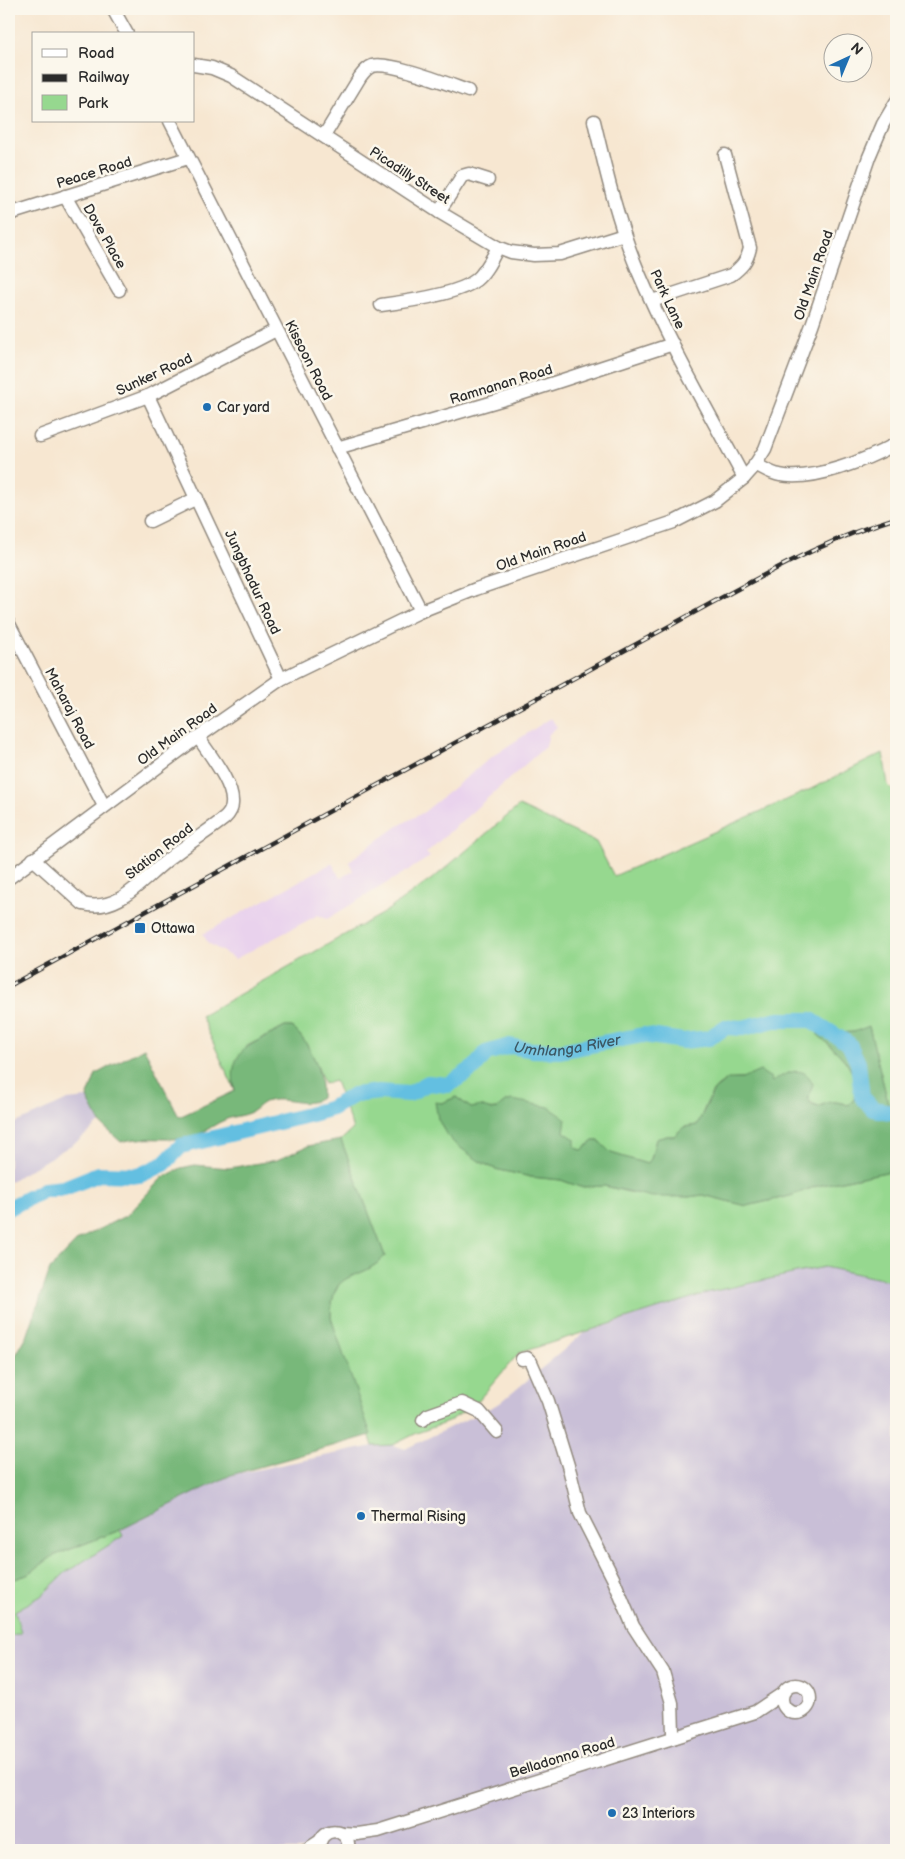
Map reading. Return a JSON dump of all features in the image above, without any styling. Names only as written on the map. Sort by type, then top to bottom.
[{"type":"street","points":[[113,9],[126,32]]},
{"type":"street","name":"Picadilly Street","points":[[195,65],[212,68],[230,76],[439,212],[498,247],[511,252],[534,255],[560,254],[624,234]]},
{"type":"street","points":[[324,136],[360,77],[372,66],[385,66],[404,70],[468,90]]},
{"type":"street","name":"Old Main Road","points":[[9,878],[198,737],[281,679],[421,611],[476,589],[674,522],[715,502],[744,478],[765,449],[812,325],[869,157],[883,124],[896,102]]},
{"type":"street","name":"Park Lane","points":[[594,121],[624,234],[652,301],[744,478]]},
{"type":"street","name":"Kissoon Road","points":[[170,122],[421,611]]},
{"type":"street","points":[[652,301],[732,275],[742,267],[748,258],[750,248],[726,155]]},
{"type":"street","name":"Peace Road","points":[[9,214],[188,158]]},
{"type":"street","points":[[439,212],[462,176],[469,174],[488,180]]},
{"type":"street","name":"Dove Place","points":[[66,196],[119,290]]},
{"type":"street","points":[[381,306],[425,298],[475,281],[485,270],[498,247]]},
{"type":"street","name":"Sunker Road","points":[[40,436],[148,396],[276,330]]},
{"type":"street","name":"Ramnanan Road","points":[[337,448],[511,397],[673,344]]},
{"type":"street","name":"Jungbhadur Road","points":[[148,396],[281,679]]},
{"type":"street","points":[[755,464],[780,475],[814,474],[875,455],[896,444]]},
{"type":"street","points":[[150,521],[197,498]]},
{"type":"street","name":"Maharaj Road","points":[[9,624],[104,806]]},
{"type":"street","name":"Station Road","points":[[34,859],[83,904],[91,906],[112,902],[137,888],[166,862],[225,818],[231,809],[230,789],[198,737]]},
{"type":"street","points":[[522,1359],[527,1358],[531,1362],[548,1401],[570,1472],[580,1513],[613,1578],[633,1626],[663,1672],[672,1703],[673,1732],[675,1737]]},
{"type":"street","points":[[423,1420],[428,1415],[462,1403],[479,1411],[497,1432]]},
{"type":"street","name":"Belladonna Road","points":[[306,1850],[320,1846],[323,1836],[331,1831],[357,1834],[378,1831],[755,1712],[788,1711],[797,1713],[806,1710],[810,1701],[809,1692],[806,1688],[797,1684],[788,1687],[782,1694],[755,1712]]},
{"type":"street","points":[[782,1694],[782,1704],[788,1711]]},
{"type":"street","name":"Belladonna Road","points":[[341,1833],[347,1840],[348,1850],[378,1831]]},
{"type":"shaded area","points":[[551,718],[557,727],[549,734],[546,746],[426,853],[430,857],[327,919],[318,915],[235,959],[208,943],[203,934],[332,863],[340,878],[353,871],[349,861],[398,826],[424,812],[494,755]]},
{"type":"shaded area","points":[[87,1098],[100,1123],[78,1141],[9,1182],[9,1126],[68,1100]]},
{"type":"shaded area","points":[[824,1267],[896,1282],[896,1850],[9,1850],[9,1636],[12,1637],[15,1611],[41,1596],[65,1573],[123,1536],[120,1530],[231,1475],[373,1446],[393,1445],[405,1449],[500,1403],[584,1333],[710,1292]]},
{"type":"green space","points":[[883,753],[888,785],[896,794],[896,1122],[893,1122],[869,1027],[854,1032],[818,1034],[846,1062],[851,1070],[855,1088],[854,1100],[848,1105],[833,1102],[818,1107],[786,1088],[759,1080],[733,1079],[723,1083],[714,1090],[697,1125],[684,1127],[674,1136],[656,1139],[651,1159],[647,1164],[611,1153],[599,1141],[593,1141],[582,1150],[575,1148],[505,1102],[493,1109],[471,1108],[456,1097],[442,1103],[436,1103],[479,1161],[495,1169],[531,1177],[561,1180],[580,1187],[605,1186],[632,1193],[688,1197],[703,1195],[747,1206],[790,1196],[817,1186],[896,1170],[896,1282],[824,1267],[710,1292],[519,1353],[476,1403],[448,1422],[417,1433],[393,1445],[373,1446],[331,1318],[332,1301],[336,1289],[341,1282],[365,1271],[385,1256],[341,1140],[353,1129],[335,1081],[324,1084],[315,1060],[303,1039],[292,1027],[285,1027],[247,1046],[233,1083],[235,1091],[201,1016],[385,912],[436,876],[519,806],[596,842],[614,876],[811,789]]},
{"type":"green space","points":[[869,1026],[896,1135],[896,1170],[817,1186],[790,1196],[747,1206],[703,1195],[652,1197],[605,1186],[580,1187],[561,1180],[531,1177],[495,1169],[479,1161],[455,1144],[446,1134],[438,1119],[435,1102],[442,1103],[456,1097],[471,1108],[481,1106],[491,1110],[497,1109],[505,1102],[512,1100],[549,1107],[566,1119],[564,1132],[575,1139],[575,1148],[582,1150],[593,1141],[599,1141],[611,1153],[647,1164],[651,1159],[656,1139],[674,1136],[684,1127],[697,1125],[714,1090],[728,1079],[742,1079],[760,1071],[771,1078],[772,1082],[783,1075],[795,1071],[805,1073],[813,1084],[808,1099],[812,1105],[819,1107],[833,1102],[848,1105],[854,1100],[854,1078],[851,1070],[840,1055],[817,1034],[854,1032]]},
{"type":"green space","points":[[285,1027],[292,1027],[299,1034],[310,1050],[318,1068],[321,1098],[315,1101],[268,1101],[249,1113],[230,1118],[188,1138],[139,1139],[121,1142],[100,1123],[87,1098],[96,1074],[144,1048],[179,1117],[235,1091],[233,1076],[239,1056],[253,1043]]},
{"type":"green space","points":[[341,1140],[385,1256],[375,1265],[341,1283],[332,1301],[331,1318],[371,1435],[231,1475],[120,1530],[53,1556],[27,1575],[9,1581],[9,1367],[28,1334],[50,1269],[78,1240],[127,1215],[162,1178],[181,1168],[195,1165],[229,1168],[277,1160],[308,1146]]},
{"type":"green space","points":[[120,1530],[123,1536],[65,1573],[41,1596],[15,1611],[21,1633],[9,1636],[9,1581],[27,1575],[53,1556]]},
{"type":"waterway","name":"Umhlanga River","points":[[9,1208],[44,1190],[64,1188],[99,1174],[140,1175],[164,1164],[181,1146],[332,1108],[354,1095],[379,1092],[409,1094],[428,1083],[448,1085],[475,1067],[486,1053],[510,1046],[532,1050],[560,1051],[643,1035],[683,1041],[709,1038],[726,1027],[743,1028],[774,1020],[811,1020],[849,1044],[858,1063],[862,1097],[873,1109],[896,1113]]},
{"type":"railway","points":[[9,986],[750,582],[832,542],[896,518]]},
{"type":"place","name":"Car yard","points":[[207,407]]},
{"type":"place","name":"Ottawa","points":[[140,928]]},
{"type":"place","name":"Thermal Rising","points":[[361,1516]]},
{"type":"place","name":"23 Interiors","points":[[612,1813]]}]
